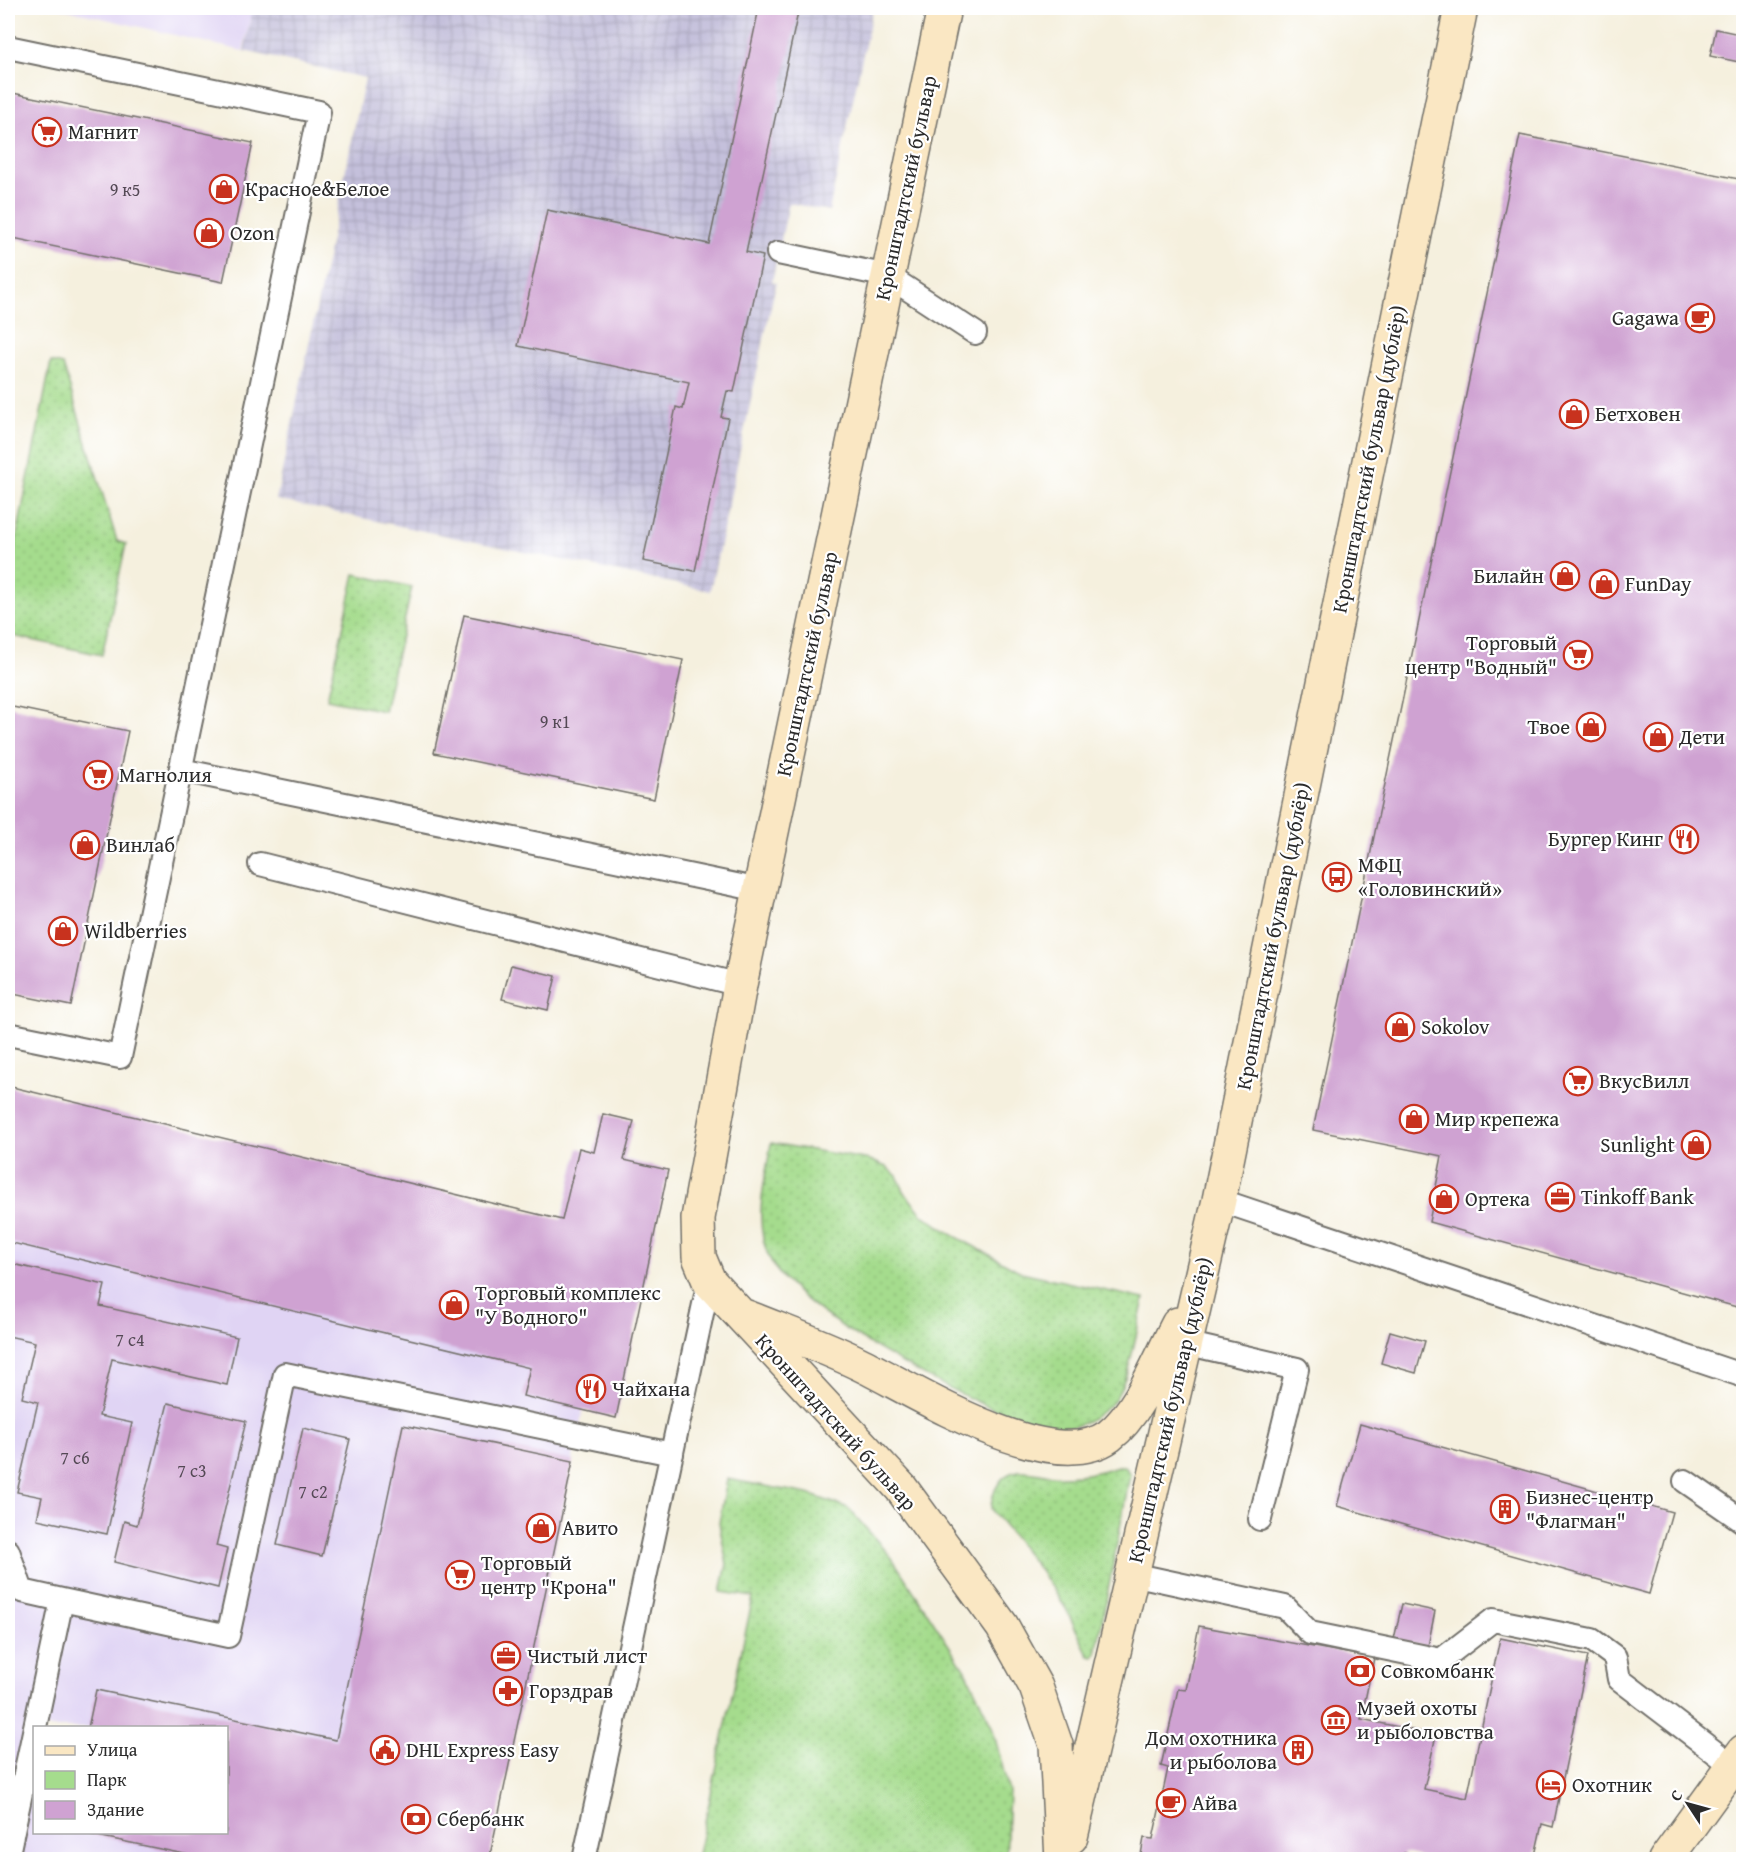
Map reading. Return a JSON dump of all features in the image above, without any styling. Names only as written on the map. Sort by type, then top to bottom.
[{"type":"main road","name":"Кронштадтский бульвар","points":[[944,8],[741,985],[698,1218],[699,1257],[709,1281],[735,1312],[901,1488],[1002,1626],[1036,1687],[1056,1745],[1064,1860]]},
{"type":"main road","name":"Кронштадтский бульвар (дублёр)","points":[[1064,1860],[1219,1200],[1461,8]]},
{"type":"main road","name":"Кронштадтский бульвар","points":[[735,1312],[858,1362],[994,1431],[1052,1447],[1083,1448],[1108,1436],[1130,1415],[1198,1285]]},
{"type":"main road","points":[[1665,1860],[1738,1759]]},
{"type":"lane","points":[[8,47],[319,112],[120,1057],[8,1034]]},
{"type":"lane","points":[[778,253],[888,276],[975,333]]},
{"type":"lane","points":[[181,770],[760,890]]},
{"type":"lane","points":[[260,864],[741,985]]},
{"type":"lane","points":[[1219,1200],[1743,1376]]},
{"type":"lane","points":[[584,1860],[709,1281]]},
{"type":"lane","points":[[1185,1343],[1297,1369],[1260,1519]]},
{"type":"lane","points":[[8,1551],[22,1592],[228,1636],[285,1374],[672,1454]]},
{"type":"lane","points":[[1685,1481],[1743,1522]]},
{"type":"lane","points":[[1132,1574],[1286,1607],[1310,1633],[1441,1660],[1493,1620],[1592,1640],[1615,1657],[1619,1679],[1738,1759]]},
{"type":"lane","points":[[35,1726],[62,1600]]},
{"type":"lane","points":[[8,1854],[33,1736]]},
{"type":"shaded area","points":[[59,8],[253,8],[243,51]]},
{"type":"shaded area","points":[[253,8],[873,8],[829,211],[789,203],[772,281],[776,283],[710,591],[276,500],[365,78],[244,51]]},
{"type":"shaded area","points":[[8,1086],[561,1220],[579,1148],[668,1170],[616,1418],[583,1410],[489,1859],[8,1860]]},
{"type":"green space","points":[[51,362],[63,365],[117,541],[126,544],[102,655],[8,635],[8,581]]},
{"type":"green space","points":[[355,574],[412,587],[384,711],[327,699]]},
{"type":"green space","points":[[771,1143],[870,1160],[886,1167],[897,1176],[905,1193],[923,1215],[953,1235],[1021,1272],[1144,1299],[1127,1372],[1116,1398],[1095,1416],[1075,1426],[1051,1425],[1027,1420],[962,1395],[902,1363],[838,1324],[787,1282],[772,1263],[766,1249],[762,1234],[761,1204]]},
{"type":"green space","points":[[1125,1466],[1130,1475],[1096,1654],[1093,1657],[1089,1656],[1065,1607],[1036,1565],[991,1509],[991,1502],[999,1483],[1013,1472],[1029,1471],[1071,1476]]},
{"type":"green space","points":[[727,1479],[808,1494],[848,1508],[892,1558],[967,1673],[992,1726],[1009,1792],[1006,1859],[697,1859],[753,1597],[721,1592],[727,1564],[719,1523]]},
{"type":"building","points":[[759,8],[799,8],[746,252],[763,256],[734,392],[727,391],[721,417],[728,418],[695,571],[643,561],[676,407],[683,409],[689,382],[518,346],[547,210],[709,244]]},
{"type":"building","points":[[1716,29],[1744,35],[1744,63],[1710,56]]},
{"type":"building","points":[[8,92],[253,143],[223,282],[8,237]]},
{"type":"building","name":"Торговый центр \"Водный\"","points":[[1520,135],[1744,180],[1744,1309],[1429,1222],[1442,1156],[1313,1130]]},
{"type":"building","points":[[464,615],[683,660],[654,799],[434,753]]},
{"type":"building","points":[[8,706],[128,731],[71,1006],[8,993]]},
{"type":"building","points":[[511,965],[556,976],[548,1010],[502,999]]},
{"type":"building","name":"Торговый комплекс \"У Водного\"","points":[[8,1086],[562,1220],[579,1148],[594,1152],[603,1114],[634,1121],[624,1160],[668,1170],[616,1418],[523,1396],[530,1368],[8,1242]]},
{"type":"building","points":[[8,1263],[105,1285],[100,1306],[237,1337],[227,1385],[112,1359],[99,1416],[132,1423],[107,1534],[37,1519],[42,1497],[17,1492],[38,1402],[22,1398],[35,1342],[8,1336]]},
{"type":"building","points":[[1390,1331],[1425,1341],[1416,1373],[1381,1363]]},
{"type":"building","points":[[168,1403],[246,1421],[216,1546],[227,1549],[218,1588],[114,1562],[124,1521],[137,1525]]},
{"type":"building","name":"Бизнес-центр \"Флагман\"","points":[[1360,1424],[1672,1512],[1649,1594],[1337,1506]]},
{"type":"building","name":"Торговый центр \"Крона\"","points":[[403,1425],[573,1461],[489,1860],[213,1860],[88,1834],[228,1834],[228,1726],[88,1726],[96,1690],[336,1740]]},
{"type":"building","points":[[303,1428],[350,1439],[322,1556],[277,1545]]},
{"type":"building","points":[[1402,1604],[1435,1611],[1428,1646],[1394,1639]]},
{"type":"building","name":"Дом охотника и рыболова","points":[[1199,1626],[1374,1658],[1361,1719],[1436,1735],[1424,1789],[1467,1798],[1500,1638],[1588,1656],[1553,1827],[1542,1824],[1534,1860],[1434,1860],[1404,1853],[1402,1860],[1140,1860],[1144,1838],[1153,1839],[1168,1768],[1161,1766],[1178,1689],[1186,1690]]},
{"type":"place","name":"Магнит","points":[[47,132]]},
{"type":"place","name":"Красное&Белое","points":[[224,189]]},
{"type":"place","name":"Ozon","points":[[209,233]]},
{"type":"place","name":"Gagawa","points":[[1700,318]]},
{"type":"place","name":"Бетховен","points":[[1574,414]]},
{"type":"place","name":"Билайн","points":[[1565,576]]},
{"type":"place","name":"FunDay","points":[[1604,584]]},
{"type":"place","name":"Торговый центр \"Водный\"","points":[[1578,655]]},
{"type":"place","name":"Твое","points":[[1591,727]]},
{"type":"place","name":"Дети","points":[[1658,737]]},
{"type":"place","name":"Магнолия","points":[[98,775]]},
{"type":"place","name":"Бургер Кинг","points":[[1684,839]]},
{"type":"place","name":"Винлаб","points":[[85,845]]},
{"type":"place","name":"МФЦ «Головинский»","points":[[1337,877]]},
{"type":"place","name":"Wildberries","points":[[63,931]]},
{"type":"place","name":"Sokolov","points":[[1400,1027]]},
{"type":"place","name":"ВкусВилл","points":[[1578,1081]]},
{"type":"place","name":"Мир крепежа","points":[[1414,1119]]},
{"type":"place","name":"Sunlight","points":[[1696,1145]]},
{"type":"place","name":"Tinkoff Bank","points":[[1560,1197]]},
{"type":"place","name":"Ортека","points":[[1444,1199]]},
{"type":"place","name":"Торговый комплекс \"У Водного\"","points":[[454,1305]]},
{"type":"place","name":"Чайхана","points":[[591,1389]]},
{"type":"place","name":"Бизнес-центр \"Флагман\"","points":[[1505,1509]]},
{"type":"place","name":"Авито","points":[[541,1528]]},
{"type":"place","name":"Торговый центр \"Крона\"","points":[[460,1575]]},
{"type":"place","name":"Чистый лист","points":[[506,1656]]},
{"type":"place","name":"Совкомбанк","points":[[1360,1671]]},
{"type":"place","name":"Горздрав","points":[[508,1691]]},
{"type":"place","name":"Музей охоты и рыболовства","points":[[1336,1720]]},
{"type":"place","name":"DHL Express Easy","points":[[385,1750]]},
{"type":"place","name":"Дом охотника и рыболова","points":[[1298,1750]]},
{"type":"place","name":"Охотник","points":[[1551,1785]]},
{"type":"place","name":"Айва","points":[[1171,1803]]},
{"type":"place","name":"Сбербанк","points":[[416,1819]]}]
